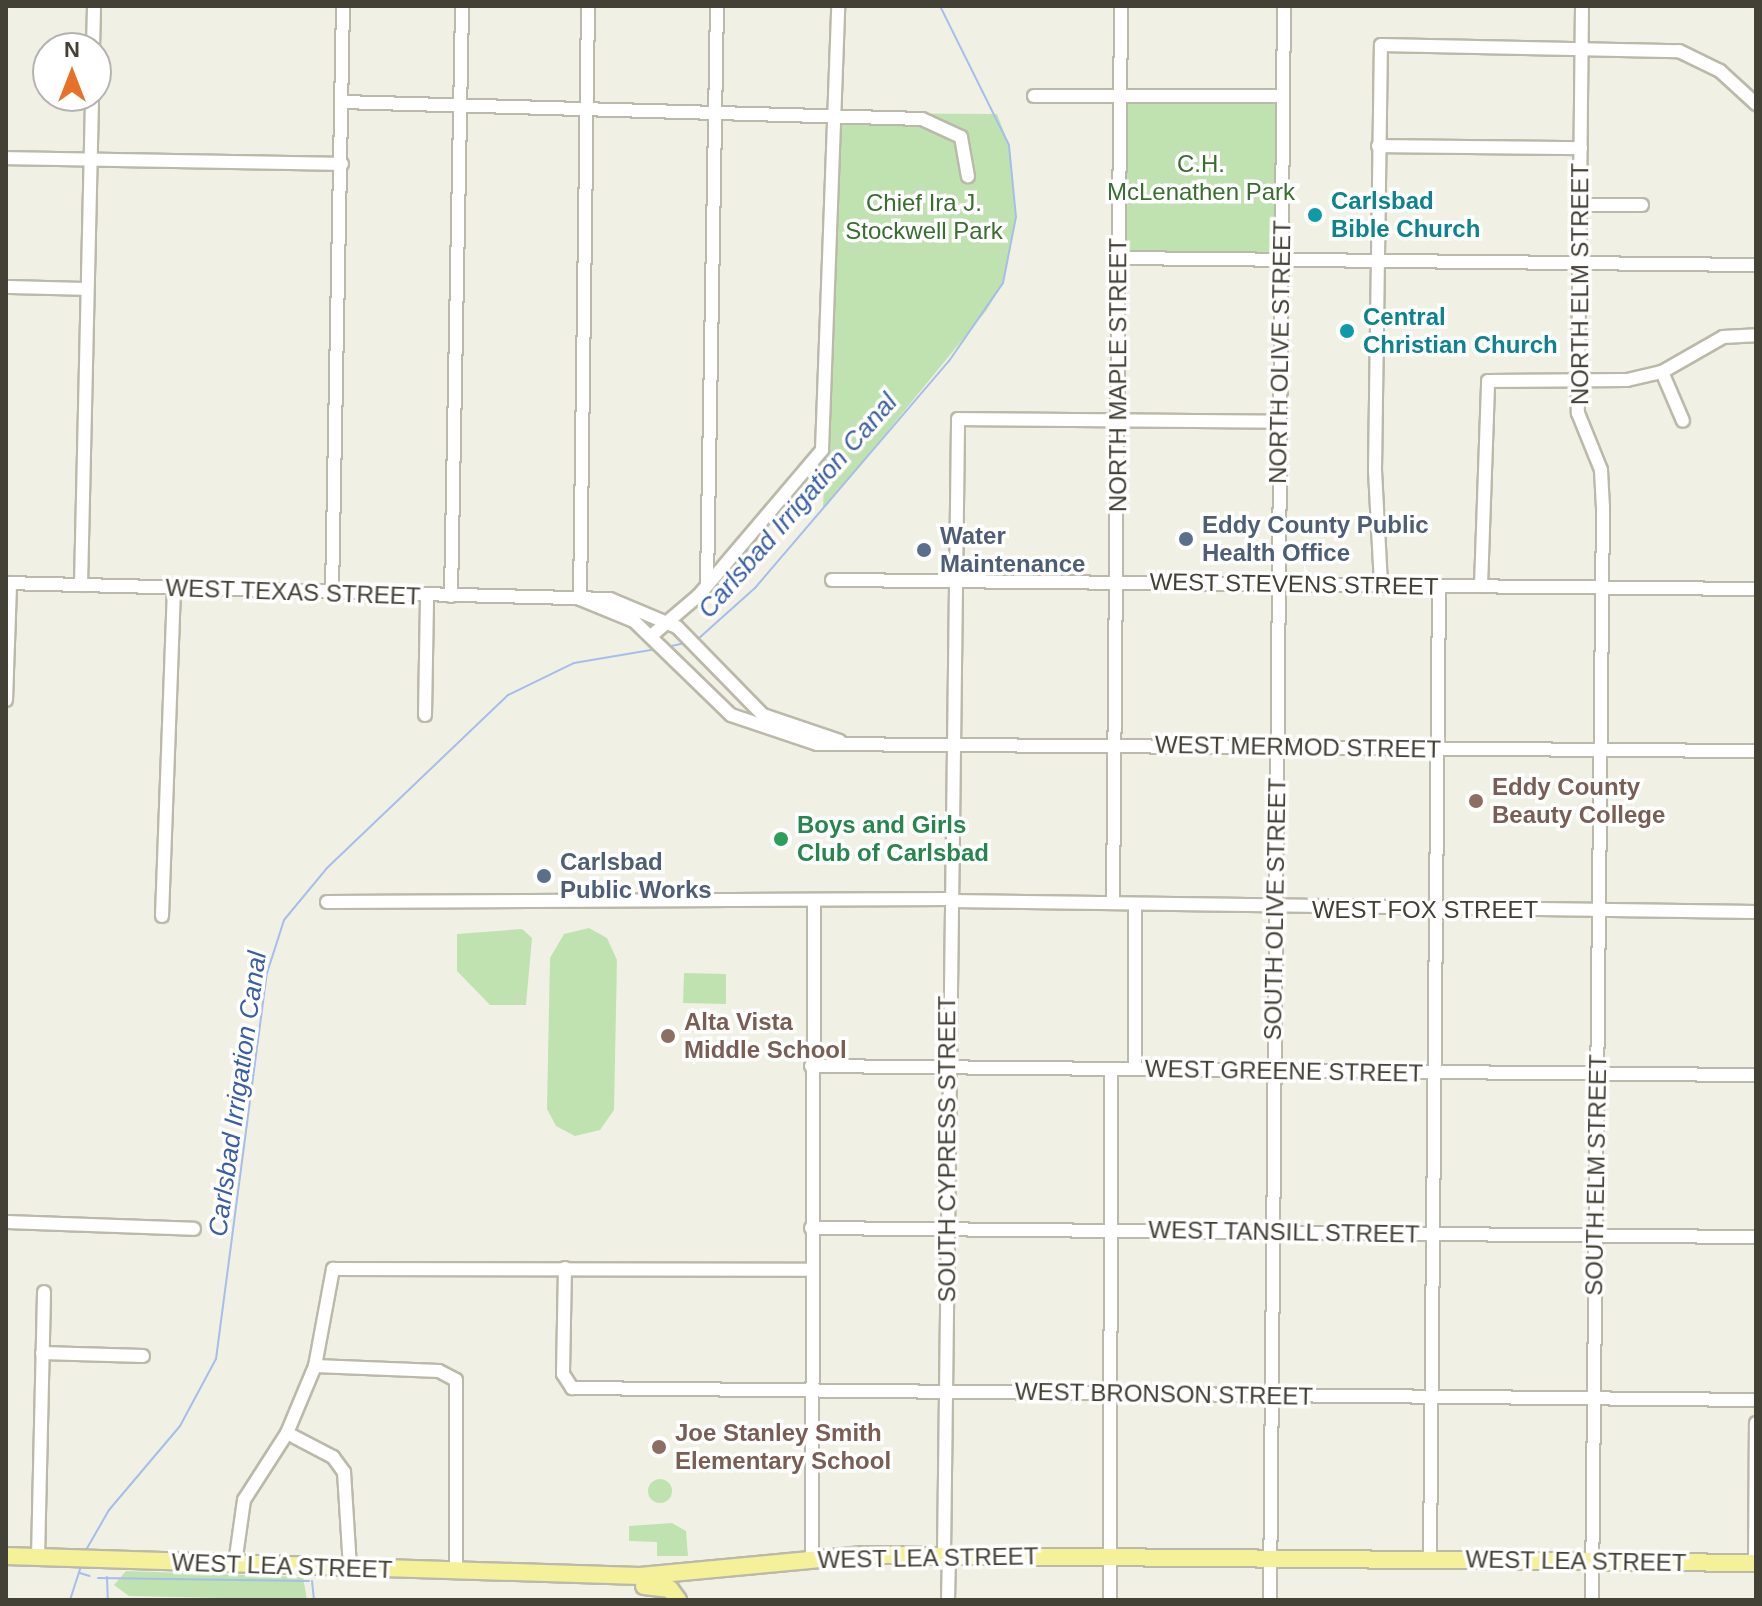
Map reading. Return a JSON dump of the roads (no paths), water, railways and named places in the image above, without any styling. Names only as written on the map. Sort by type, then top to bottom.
[{"type":"main road","name":"WEST LEA STREET","points":[[6,1556],[573,1575],[698,1574],[812,1560],[946,1555],[1756,1563]]},
{"type":"main road","points":[[573,1575],[591,1586],[664,1587],[678,1600]]},
{"type":"street","points":[[93,32],[94,6]]},
{"type":"street","points":[[332,593],[343,6]]},
{"type":"street","points":[[451,596],[462,6]]},
{"type":"street","points":[[580,599],[588,6]]},
{"type":"street","points":[[707,583],[717,6]]},
{"type":"street","points":[[651,636],[672,624],[823,446],[838,6]]},
{"type":"street","name":"NORTH MAPLE STREET","points":[[1113,903],[1121,6]]},
{"type":"street","name":"NORTH OLIVE STREET","points":[[1277,746],[1284,6]]},
{"type":"street","name":"NORTH ELM STREET","points":[[1582,6],[1578,413],[1603,481],[1599,750]]},
{"type":"street","points":[[1381,585],[1378,146],[1381,45],[1582,46],[1679,51],[1744,91],[1756,104]]},
{"type":"street","points":[[1744,91],[1756,81]]},
{"type":"street","points":[[1034,96],[1283,96]]},
{"type":"street","points":[[342,102],[836,113],[946,124],[965,143],[968,176]]},
{"type":"street","points":[[81,585],[91,112]]},
{"type":"street","points":[[1378,146],[1581,148]]},
{"type":"street","points":[[6,158],[342,164]]},
{"type":"street","points":[[1581,205],[1642,205]]},
{"type":"street","points":[[1118,258],[1756,265]]},
{"type":"street","points":[[6,287],[87,289]]},
{"type":"street","points":[[1481,586],[1488,381],[1578,380],[1662,372],[1723,337],[1756,335]]},
{"type":"street","points":[[1662,372],[1683,421]]},
{"type":"street","name":"SOUTH CYPRESS STREET","points":[[948,1600],[948,1067],[958,419],[1117,421]]},
{"type":"street","points":[[1117,421],[1279,422]]},
{"type":"street","name":"WEST STEVENS STREET","points":[[832,580],[1756,589]]},
{"type":"street","points":[[6,700],[8,583]]},
{"type":"street","name":"WEST TEXAS STREET","points":[[8,583],[619,601],[672,624],[763,715],[840,741]]},
{"type":"street","points":[[1430,1559],[1439,586]]},
{"type":"street","points":[[162,916],[174,588]]},
{"type":"street","points":[[425,715],[427,596]]},
{"type":"street","name":"WEST TEXAS STREET","points":[[580,599],[628,617],[744,723],[802,742],[840,741]]},
{"type":"street","name":"WEST MERMOD STREET","points":[[840,741],[1756,751]]},
{"type":"street","name":"SOUTH OLIVE STREET","points":[[1270,1600],[1277,746]]},
{"type":"street","name":"SOUTH ELM STREET","points":[[1592,1600],[1599,750]]},
{"type":"street","name":"WEST FOX STREET","points":[[327,902],[814,904],[951,900],[1276,909],[1756,912]]},
{"type":"street","points":[[812,1560],[811,1066],[814,904]]},
{"type":"street","points":[[1135,905],[1135,1069]]},
{"type":"street","name":"WEST GREENE STREET","points":[[811,1066],[1756,1075]]},
{"type":"street","points":[[1110,1600],[1111,1069]]},
{"type":"street","points":[[6,1222],[194,1229]]},
{"type":"street","name":"WEST TANSILL STREET","points":[[811,1228],[1756,1237]]},
{"type":"street","name":"WEST BRONSON STREET","points":[[565,1268],[563,1374],[572,1388],[1756,1400]]},
{"type":"street","points":[[235,1564],[239,1513],[287,1433],[315,1366],[333,1269],[812,1270]]},
{"type":"street","points":[[38,1558],[44,1292]]},
{"type":"street","points":[[42,1353],[143,1356]]},
{"type":"street","points":[[315,1366],[439,1371],[456,1380],[456,1572]]},
{"type":"street","points":[[1756,1423],[1756,1563]]},
{"type":"street","points":[[287,1433],[326,1452],[344,1472],[350,1568]]},
{"type":"waterway","name":"Carlsbad Irrigation Canal","points":[[698,639],[755,588],[949,361],[1003,283],[1016,217],[1009,145],[940,6]]},
{"type":"waterway","name":"Carlsbad Irrigation Canal","points":[[667,647],[684,643]]},
{"type":"waterway","name":"Carlsbad Irrigation Canal","points":[[86,1550],[109,1510],[180,1426],[216,1359],[267,973],[284,920],[327,868],[508,695],[574,663],[657,649]]},
{"type":"waterway","name":"Carlsbad Irrigation Canal","points":[[70,1600],[81,1567]]},
{"type":"waterway","name":"Carlsbad Irrigation Canal","points":[[80,1573],[90,1576]]},
{"type":"waterway","points":[[107,1577],[108,1600]]},
{"type":"waterway","points":[[98,1578],[309,1581]]},
{"type":"waterway","points":[[312,1581],[314,1600]]},
{"type":"place","name":"Carlsbad Bible Church","points":[[1315,215]]},
{"type":"place","name":"Central Christian Church","points":[[1347,331]]},
{"type":"place","name":"Eddy County Public Health Office","points":[[1186,539]]},
{"type":"place","name":"Water Maintenance","points":[[924,550]]},
{"type":"place","name":"Eddy County Beauty College","points":[[1476,801]]},
{"type":"place","name":"Boys and Girls Club of Carlsbad","points":[[781,839]]},
{"type":"place","name":"Carlsbad Public Works","points":[[544,876]]},
{"type":"place","name":"Alta Vista Middle School","points":[[668,1036]]},
{"type":"place","name":"Joe Stanley Smith Elementary School","points":[[659,1447]]},
{"type":"park label","name":"C.H. McLenathen Park","points":[[1201,178]]},
{"type":"park label","name":"Chief Ira J. Stockwell Park","points":[[924,217]]}]
